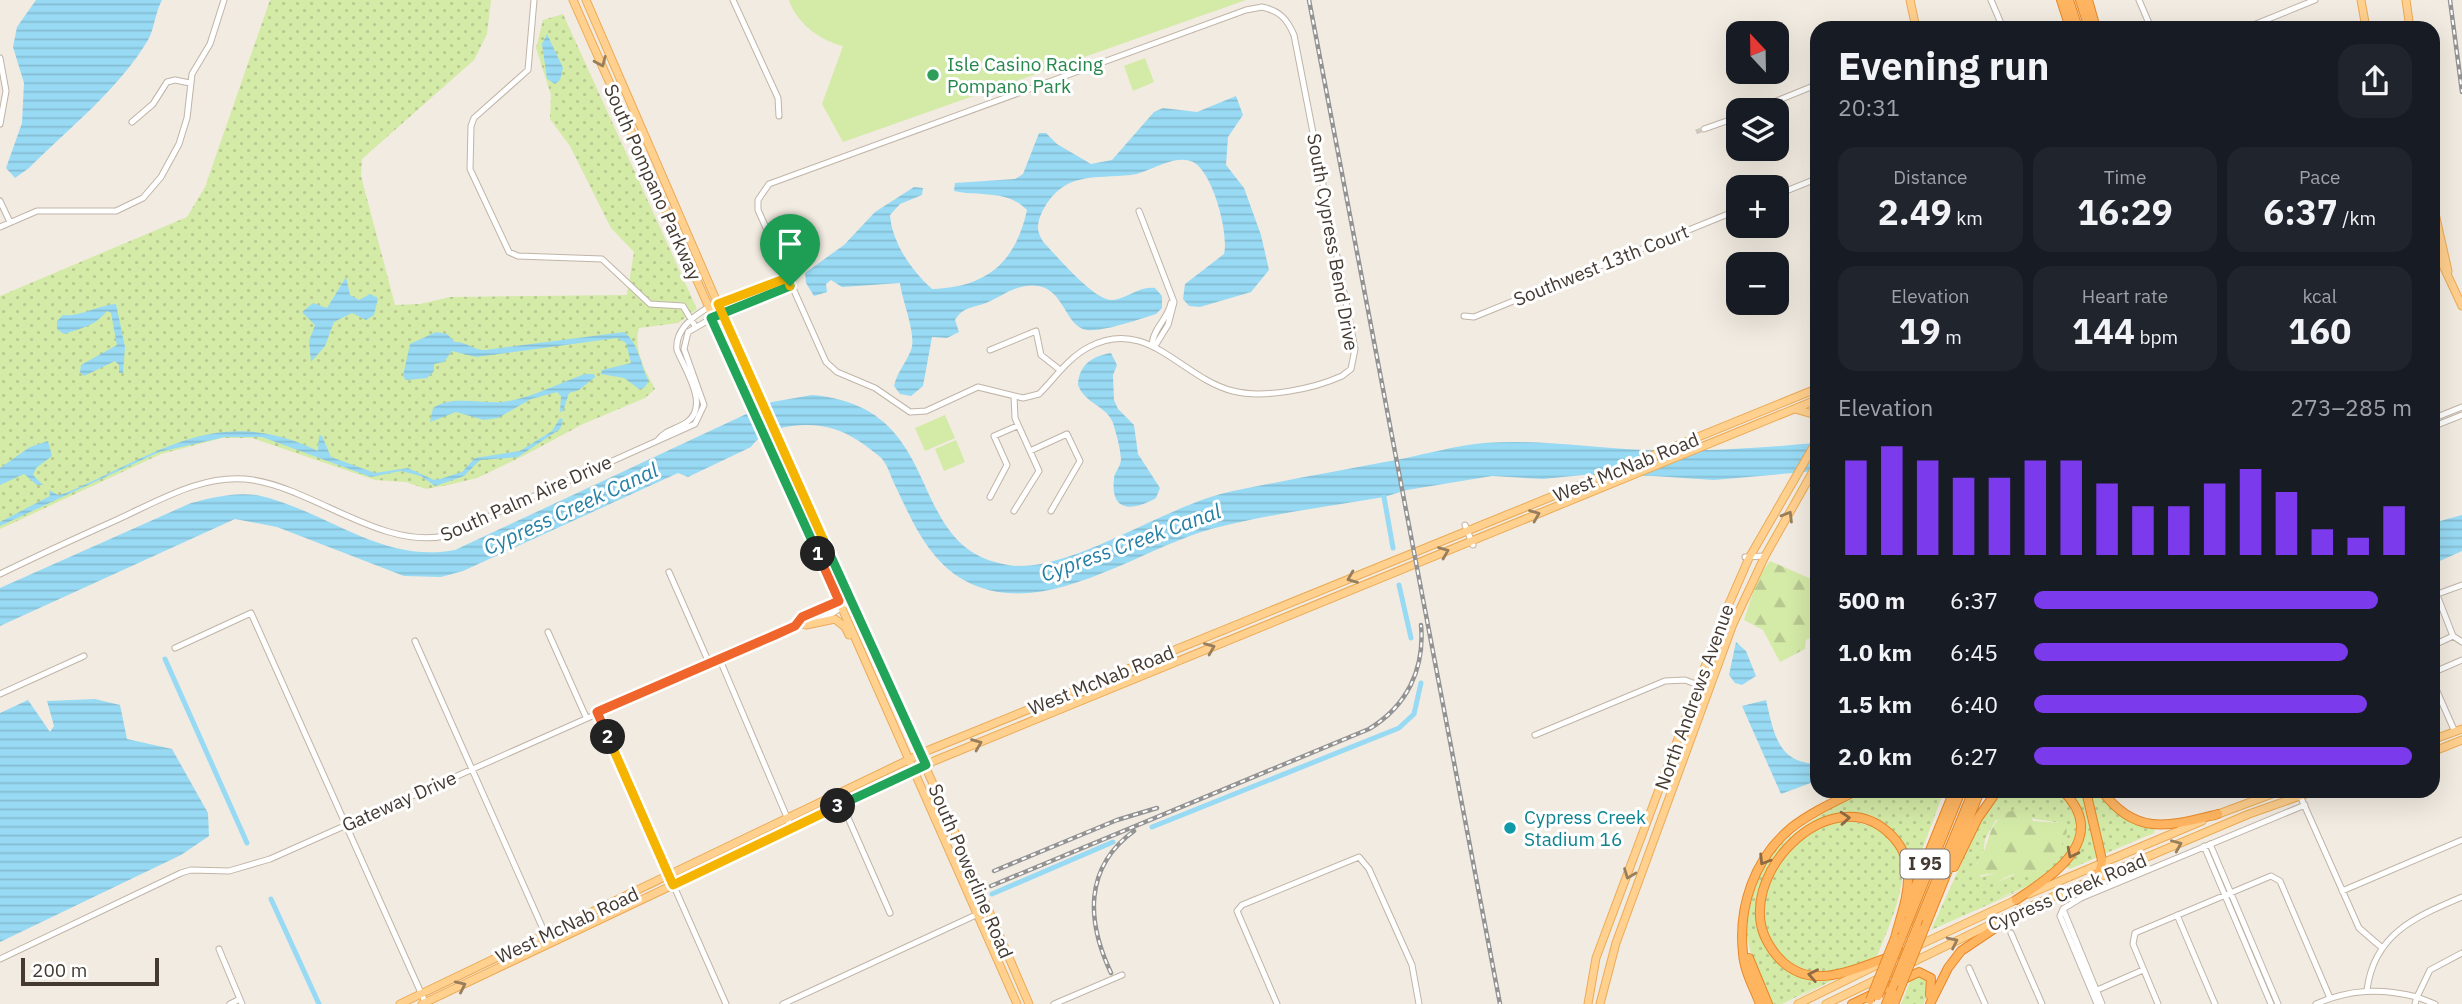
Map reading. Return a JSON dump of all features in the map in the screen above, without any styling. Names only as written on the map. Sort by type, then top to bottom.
[{"type":"highway","points":[[2061,0],[2068,21]]},
{"type":"highway","points":[[2069,0],[2076,21]]},
{"type":"highway","points":[[2080,0],[2087,21]]},
{"type":"highway","points":[[2088,0],[2094,21]]},
{"type":"highway","points":[[1760,1004],[1745,966],[1743,938],[1749,889],[1774,845],[1799,822],[1843,798]]},
{"type":"highway","name":"I 95","points":[[1873,1001],[1951,798]]},
{"type":"highway","points":[[1899,936],[1958,798]]},
{"type":"highway","points":[[1886,1004],[1970,798]]},
{"type":"highway","name":"I 95","points":[[1894,1004],[1977,798]]},
{"type":"highway","points":[[1939,894],[1982,811],[1992,798]]},
{"type":"highway","points":[[2016,900],[2055,875],[2073,852],[2079,822],[2068,798]]},
{"type":"highway","points":[[2088,798],[2102,863],[2092,880]]},
{"type":"highway","points":[[2109,798],[2124,813],[2151,824],[2169,825],[2218,814]]},
{"type":"highway","points":[[1899,936],[1907,887],[1907,867],[1897,842],[1875,823],[1850,817],[1821,824],[1791,844],[1768,877],[1759,906],[1762,928],[1773,951],[1796,970],[1811,975],[1835,976],[1901,953]]},
{"type":"highway","points":[[1928,1004],[1961,951],[2022,910]]},
{"type":"highway","points":[[1743,938],[1768,1004]]},
{"type":"highway","points":[[1852,1004],[1921,972],[1928,975],[1933,983],[1928,1004]]},
{"type":"main road","name":"South Pompano Parkway","points":[[573,0],[764,437]]},
{"type":"main road","name":"South Pompano Parkway","points":[[586,0],[775,433]]},
{"type":"main road","points":[[1910,0],[1914,21]]},
{"type":"main road","points":[[2361,0],[2365,21]]},
{"type":"main road","points":[[2406,0],[2409,21]]},
{"type":"main road","points":[[2440,234],[2449,272],[2462,306]]},
{"type":"main road","points":[[2440,259],[2449,272]]},
{"type":"main road","name":"West McNab Road","points":[[400,1004],[921,754],[1375,569],[1466,528],[1598,478],[1810,391]]},
{"type":"main road","name":"West McNab Road","points":[[425,1004],[914,770],[1810,403]]},
{"type":"main road","points":[[1795,409],[1810,413]]},
{"type":"main road","points":[[1717,430],[1720,439]]},
{"type":"main road","name":"South Powerline Road","points":[[775,433],[926,765],[1028,1004]]},
{"type":"main road","name":"South Powerline Road","points":[[764,437],[1017,1004]]},
{"type":"main road","name":"North Andrews Avenue","points":[[1588,1004],[1597,958],[1747,558],[1810,454]]},
{"type":"main road","name":"North Andrews Avenue","points":[[1600,1004],[1616,943],[1741,604],[1765,556],[1810,479]]},
{"type":"main road","points":[[1375,569],[1379,578]]},
{"type":"main road","points":[[806,625],[827,619],[838,620],[845,627],[859,657],[866,662]]},
{"type":"main road","points":[[2440,737],[2460,731]]},
{"type":"main road","points":[[2440,750],[2461,744],[2460,731]]},
{"type":"main road","points":[[2440,747],[2460,731]]},
{"type":"main road","name":"Cypress Creek Road","points":[[1798,1004],[2016,900],[2261,798]]},
{"type":"main road","name":"Cypress Creek Road","points":[[1826,1004],[2022,910],[2287,798]]},
{"type":"street","points":[[0,227],[37,211],[116,211],[143,198],[161,177],[179,144],[187,118],[190,83],[216,31],[224,0]]},
{"type":"street","points":[[534,0],[528,70],[474,118],[471,126],[470,169],[509,252],[518,256],[602,259],[650,304],[683,306],[695,326],[790,286]]},
{"type":"street","points":[[733,0],[778,98],[779,116]]},
{"type":"street","points":[[1991,0],[2000,21]]},
{"type":"street","points":[[2139,0],[2148,21]]},
{"type":"street","points":[[2263,21],[2315,0]]},
{"type":"street","name":"South Cypress Bend Drive","points":[[787,278],[758,210],[758,200],[769,184],[1246,9],[1262,6],[1275,10],[1287,20],[1294,35],[1354,359],[1351,369],[1332,380],[1251,394],[1233,391],[1199,378],[1168,352],[1154,345],[1136,339],[1105,340],[1080,352],[1039,394],[1023,398],[1014,396]]},
{"type":"street","points":[[0,58],[6,91],[0,121]]},
{"type":"street","points":[[132,122],[153,104],[167,82],[175,80],[190,83]]},
{"type":"street","points":[[1784,98],[1810,87]]},
{"type":"street","points":[[1704,129],[1726,121]]},
{"type":"street","points":[[652,177],[663,173]]},
{"type":"street","points":[[1789,190],[1810,181]]},
{"type":"street","points":[[0,201],[10,222]]},
{"type":"street","points":[[1138,212],[1154,266],[1171,298],[1170,310],[1157,327],[1154,345]]},
{"type":"street","name":"Southwest 13th Court","points":[[1464,316],[1474,317],[1726,215]]},
{"type":"street","points":[[691,318],[718,304],[787,278],[826,362],[837,372],[875,388],[904,409],[926,411],[978,387],[1014,396],[1017,426],[1039,471],[1014,512]]},
{"type":"street","name":"South Palm Aire Drive","points":[[658,440],[662,434],[686,423],[696,411],[696,396],[676,342],[682,327],[691,318]]},
{"type":"street","name":"South Palm Aire Drive","points":[[0,573],[184,489],[231,480],[253,480],[297,494],[403,536],[435,538],[658,440],[687,430],[701,417],[703,396],[684,349],[688,332],[695,326]]},
{"type":"street","points":[[990,350],[1036,331],[1041,355],[1060,370]]},
{"type":"street","points":[[2440,416],[2462,407]]},
{"type":"street","points":[[2440,424],[2462,415]]},
{"type":"street","points":[[990,497],[1007,466],[994,436],[1017,426]]},
{"type":"street","points":[[1030,451],[1067,434],[1080,461],[1051,511]]},
{"type":"street","points":[[1466,528],[1472,543]]},
{"type":"street","points":[[1747,558],[1765,556]]},
{"type":"street","points":[[669,572],[710,665]]},
{"type":"street","points":[[2440,594],[2462,585]]},
{"type":"street","name":"Gateway Drive","points":[[0,959],[181,873],[244,868],[795,626],[806,625],[850,599]]},
{"type":"street","name":"Gateway Drive","points":[[795,626],[802,617],[840,605]]},
{"type":"street","points":[[2440,607],[2454,636],[2462,642]]},
{"type":"street","points":[[175,648],[251,613],[425,1004]]},
{"type":"street","points":[[548,632],[586,717]]},
{"type":"street","points":[[2440,642],[2454,636]]},
{"type":"street","points":[[415,641],[549,944]]},
{"type":"street","points":[[0,694],[84,656]]},
{"type":"street","points":[[720,660],[792,829]]},
{"type":"street","points":[[2440,670],[2462,660]]},
{"type":"street","points":[[1535,734],[1665,681],[1685,680],[1709,689]]},
{"type":"street","points":[[2440,695],[2460,731]]},
{"type":"street","points":[[597,712],[726,1004]]},
{"type":"street","points":[[2302,798],[2359,928],[2381,947]]},
{"type":"street","points":[[842,804],[890,912]]},
{"type":"street","points":[[2100,1004],[2063,909],[2075,901],[2305,805]]},
{"type":"street","points":[[2342,891],[2462,840]]},
{"type":"street","points":[[2207,845],[2271,1004]]},
{"type":"street","points":[[1277,1004],[1237,911],[1241,905],[1359,857],[1370,869],[1409,958],[1419,1004]]},
{"type":"street","points":[[2158,1004],[2143,970],[2133,937],[2138,931],[2274,876],[2280,881],[2330,998]]},
{"type":"street","points":[[2227,894],[2278,1004]]},
{"type":"street","points":[[2367,990],[2373,962],[2381,947],[2408,921],[2462,897]]},
{"type":"street","points":[[783,1004],[978,914]]},
{"type":"street","points":[[2177,915],[2215,1004]]},
{"type":"street","points":[[2011,933],[2042,1004]]},
{"type":"street","points":[[219,949],[241,1002],[230,1004]]},
{"type":"street","points":[[2415,1004],[2430,970],[2462,953]]},
{"type":"street","points":[[1969,968],[1985,1004]]},
{"type":"street","points":[[2094,992],[2143,970]]},
{"type":"street","points":[[1054,1004],[1122,975]]},
{"type":"street","points":[[2316,1004],[2367,990],[2417,997],[2435,1004]]},
{"type":"green space","points":[[270,0],[491,0],[487,34],[474,60],[362,159],[361,176],[395,305],[420,304],[450,297],[627,295],[634,252],[611,228],[570,146],[550,119],[551,95],[536,48],[543,20],[563,14],[697,309],[678,323],[639,328],[639,352],[655,389],[645,398],[583,424],[477,478],[426,489],[406,482],[375,480],[252,438],[222,438],[161,454],[0,529],[0,296],[187,217],[205,187]]},
{"type":"green space","name":"Isle Casino Racing Pompano Park","points":[[789,0],[1246,0],[843,142],[822,104],[843,46],[810,30],[797,16]]},
{"type":"green space","points":[[1145,58],[1154,82],[1133,91],[1124,66]]},
{"type":"green space","points":[[945,415],[955,438],[925,451],[915,428]]},
{"type":"green space","points":[[956,440],[965,462],[944,471],[935,449]]},
{"type":"green space","points":[[1770,561],[1810,578],[1810,638],[1806,640],[1805,649],[1780,662],[1763,630],[1744,620],[1758,577]]},
{"type":"green space","points":[[1850,798],[1941,798],[1912,877],[1897,837],[1875,820],[1851,814],[1838,815],[1801,833],[1760,889],[1758,922],[1765,943],[1778,960],[1822,979],[1822,983],[1823,979],[1833,980],[1786,1004],[1822,984],[1782,1004],[1772,1004],[1751,954],[1746,923],[1749,896],[1759,873],[1774,852],[1793,834]]},
{"type":"green space","points":[[1998,798],[2064,798],[2074,814],[2076,826],[2070,849],[2043,878],[1998,899],[2042,881],[1931,930],[1982,818]],"holes":[[[2029,818],[2061,823],[2066,830],[2063,842],[2049,858],[1998,882],[1996,873],[1981,877],[1974,867],[1983,855],[1985,839],[1996,820]]]},
{"type":"green space","points":[[2068,798],[2084,798],[2098,857],[2070,869],[2066,867],[2073,857],[2079,838]]},
{"type":"green space","points":[[2091,798],[2105,798],[2155,828],[2154,833],[2104,854]]},
{"type":"green space","points":[[2015,809],[2027,812],[2033,821],[2061,823],[2067,830],[2059,849],[2045,866],[2034,873],[2014,874],[1998,882],[1995,873],[1976,876],[1974,867],[1997,821]]},
{"type":"green space","points":[[1837,820],[1868,825],[1888,835],[1899,850],[1902,868],[1900,889],[1895,911],[1877,956],[1843,971],[1810,971],[1783,957],[1773,945],[1766,932],[1763,899],[1772,872],[1790,850],[1813,832]]},
{"type":"green space","points":[[1916,975],[1928,979],[1930,991],[1923,1004],[1901,1004],[1912,977]]},
{"type":"water","points":[[36,0],[162,0],[148,40],[123,75],[77,123],[15,178],[6,168],[22,123],[24,83],[13,47],[17,27]]},
{"type":"water","points":[[547,34],[563,68],[560,80],[555,84],[547,79],[542,44]]},
{"type":"water","points":[[1236,96],[1243,115],[1228,137],[1226,165],[1244,188],[1261,235],[1269,270],[1251,292],[1200,307],[1189,306],[1183,299],[1185,284],[1224,254],[1225,245],[1222,219],[1213,190],[1200,168],[1186,160],[1170,162],[1131,175],[1081,179],[1070,183],[1051,197],[1038,224],[1045,244],[1087,287],[1105,299],[1113,300],[1155,288],[1162,296],[1162,308],[1156,314],[1112,327],[1087,330],[1072,321],[1056,296],[1048,290],[1039,286],[1015,289],[961,313],[955,320],[959,332],[947,338],[932,337],[923,386],[911,396],[900,394],[894,386],[912,344],[911,327],[900,283],[842,287],[831,280],[826,284],[827,292],[814,296],[806,283],[805,273],[844,245],[875,212],[914,187],[923,188],[922,195],[900,204],[890,215],[899,246],[910,265],[932,289],[968,283],[983,277],[1006,258],[1015,245],[1027,210],[1019,203],[1002,196],[954,191],[955,183],[1015,179],[1023,174],[1039,133],[1046,133],[1057,144],[1091,164],[1112,160],[1154,112],[1163,108],[1197,112]]},
{"type":"water","points":[[346,277],[350,295],[359,300],[370,294],[378,298],[374,315],[366,320],[352,313],[334,322],[325,346],[311,362],[309,341],[315,325],[302,312],[313,303],[327,308]]},
{"type":"water","points":[[116,304],[125,347],[123,373],[119,373],[119,365],[115,361],[84,376],[80,372],[81,365],[117,345],[111,313],[107,311],[92,324],[64,334],[57,329],[57,321],[63,315]]},
{"type":"water","points":[[436,332],[447,334],[455,342],[485,350],[624,332],[636,348],[649,381],[644,388],[639,389],[624,378],[601,374],[602,370],[631,363],[626,343],[617,338],[476,357],[452,351],[444,362],[434,364],[434,371],[427,378],[406,380],[403,376],[410,344]]},
{"type":"water","points":[[1111,353],[1117,365],[1113,375],[1114,400],[1118,409],[1134,425],[1138,454],[1160,488],[1156,498],[1132,507],[1120,503],[1114,490],[1114,476],[1121,459],[1113,423],[1106,413],[1086,397],[1078,385],[1081,372],[1088,362]]},
{"type":"water","points":[[585,374],[594,374],[595,377],[579,390],[569,393],[563,411],[560,412],[561,396],[557,392],[531,399],[498,418],[484,420],[456,412],[430,422],[433,408],[441,404],[457,401],[513,400]]},
{"type":"water","name":"Cypress Creek Canal","points":[[812,395],[856,405],[886,424],[907,450],[951,533],[974,553],[1008,565],[1032,565],[1059,559],[1178,509],[1233,491],[1484,443],[1544,443],[1666,450],[1810,443],[1810,472],[1714,480],[1653,476],[1583,475],[1543,479],[1492,476],[1211,529],[1066,586],[1036,592],[1007,593],[979,587],[963,579],[937,558],[917,530],[886,465],[879,456],[858,440],[840,431],[813,425],[789,426],[767,433],[751,447],[688,477],[678,473],[463,571],[441,577],[404,576],[277,527],[235,519],[0,626],[0,588],[191,503],[235,494],[261,496],[286,503],[356,534],[404,550],[455,550],[772,402]]},
{"type":"water","points":[[560,418],[563,420],[560,429],[518,457],[480,460],[464,476],[435,486],[421,476],[401,471],[371,477],[262,437],[225,437],[159,452],[0,526],[0,522],[50,496],[49,490],[58,495],[63,494],[157,451],[216,433],[248,431],[281,437],[318,451],[319,435],[322,436],[331,457],[375,473],[408,468],[434,480],[462,472],[475,458],[520,451],[552,431]]},
{"type":"water","points":[[48,441],[52,456],[36,468],[33,475],[43,485],[37,485],[24,474],[0,485],[0,468],[30,447]]},
{"type":"water","points":[[2462,515],[2462,551],[2440,561],[2440,521]]},
{"type":"water","points":[[1736,642],[1746,651],[1756,676],[1742,685],[1735,683],[1729,675]]},
{"type":"water","points":[[95,699],[120,705],[127,739],[172,749],[208,813],[209,836],[181,855],[0,942],[0,713],[28,700],[50,732],[54,726],[47,701]]},
{"type":"water","points":[[1766,700],[1779,744],[1793,758],[1810,763],[1810,783],[1781,794],[1742,706]]},
{"type":"waterway","points":[[1384,497],[1393,548]]},
{"type":"waterway","points":[[1399,585],[1411,638]]},
{"type":"waterway","points":[[165,659],[247,843]]},
{"type":"waterway","points":[[1152,827],[1399,728],[1414,714],[1421,683]]},
{"type":"waterway","points":[[992,894],[1113,842]]},
{"type":"waterway","points":[[271,899],[319,1004]]},
{"type":"tunnel","points":[[1696,132],[1704,129]]},
{"type":"railway","points":[[1309,0],[1500,1004]]},
{"type":"railway","points":[[2450,0],[2462,92]]},
{"type":"railway","points":[[991,886],[1369,729],[1394,709],[1411,685],[1420,657],[1421,625]]},
{"type":"railway","points":[[994,871],[1117,820],[1157,808]]},
{"type":"railway","points":[[1111,973],[1097,934],[1094,897],[1106,862],[1117,846],[1134,831]]},
{"type":"place","name":"Isle Casino Racing Pompano Park","points":[[933,75]]},
{"type":"place","name":"Cypress Creek Stadium 16","points":[[1510,828]]},
{"type":"route","points":[[790,286],[763,295],[721,313],[711,318],[839,601],[802,617],[795,626],[597,712],[673,885],[926,765],[776,437],[721,313],[718,304],[787,278],[790,286]]}]
